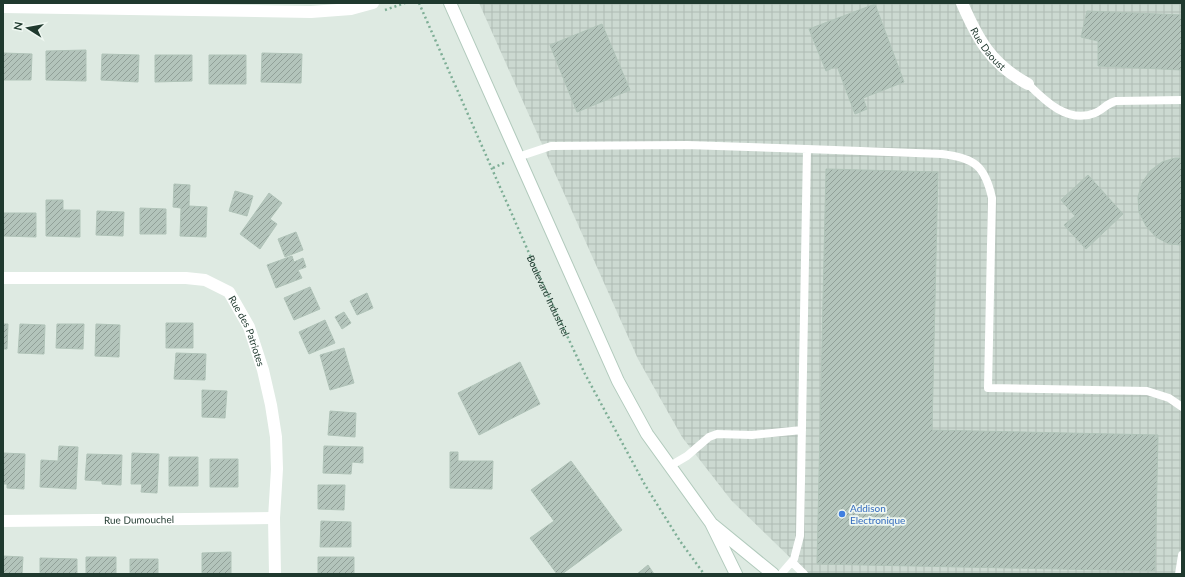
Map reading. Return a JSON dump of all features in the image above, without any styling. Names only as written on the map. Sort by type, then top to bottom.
[{"type":"street","points":[[3,7],[235,7],[326,12],[351,9],[374,3]]},
{"type":"street","points":[[450,3],[618,381],[648,434],[711,523],[736,574]]},
{"type":"street","name":"Rue Daoust","points":[[962,3],[977,36],[988,54],[1013,75],[1028,84]]},
{"type":"street","name":"Rue des Patriotes","points":[[3,278],[186,278],[205,280],[229,292],[249,327],[263,370],[271,405],[276,437],[277,469],[274,518],[275,574]]},
{"type":"street","name":"Rue Dumouchel","points":[[3,521],[274,518]]},
{"type":"street","points":[[711,523],[773,574]]},
{"type":"lane","points":[[1028,84],[1055,109],[1075,115],[1094,114],[1110,102],[1116,101],[1182,100]]},
{"type":"lane","points":[[518,157],[542,148],[557,146],[687,145],[942,154],[963,157],[979,165],[985,175],[992,198],[988,388],[1147,391],[1169,398],[1182,407]]},
{"type":"lane","points":[[781,574],[792,562],[797,553],[800,536],[807,149]]},
{"type":"lane","points":[[670,466],[687,456],[709,437],[717,434],[752,435],[802,430]]},
{"type":"lane","points":[[1179,574],[1182,555]]},
{"type":"lane","points":[[792,562],[804,574]]},
{"type":"path","points":[[415,3],[419,4]]},
{"type":"path","name":"Boulevard Industriel","points":[[419,4],[537,271],[585,374],[645,486],[680,541],[704,574]]},
{"type":"shaded area","points":[[479,3],[1182,3],[1182,574],[807,574],[731,500],[682,437],[638,359]]},
{"type":"building","points":[[875,4],[904,82],[863,98],[867,109],[855,114],[837,66],[826,71],[809,29]]},
{"type":"building","points":[[1087,11],[1182,15],[1182,70],[1098,66],[1098,41],[1081,37]]},
{"type":"building","points":[[602,24],[630,90],[577,112],[550,45]]},
{"type":"building","points":[[86,50],[86,81],[46,80],[46,51]]},
{"type":"building","points":[[3,53],[32,54],[31,80],[3,80]]},
{"type":"building","points":[[262,53],[302,54],[301,83],[261,82]]},
{"type":"building","points":[[102,54],[139,55],[138,82],[101,80]]},
{"type":"building","points":[[155,55],[192,55],[192,81],[155,82]]},
{"type":"building","points":[[209,55],[246,55],[246,84],[209,84]]},
{"type":"building","points":[[1175,158],[1182,158],[1182,245],[1169,244],[1156,237],[1146,226],[1139,212],[1138,197],[1142,183],[1150,171],[1162,162]]},
{"type":"building","points":[[826,169],[938,172],[932,430],[1158,435],[1155,571],[817,564]]},
{"type":"building","points":[[1088,175],[1123,214],[1086,249],[1064,225],[1075,216],[1061,200]]},
{"type":"building","points":[[174,184],[190,185],[189,206],[207,207],[206,237],[180,236],[181,208],[173,207]]},
{"type":"building","points":[[235,191],[253,196],[247,216],[229,211]]},
{"type":"building","points":[[269,193],[282,203],[270,219],[277,224],[260,249],[240,234]]},
{"type":"building","points":[[46,200],[63,200],[63,210],[80,210],[80,237],[46,236]]},
{"type":"building","points":[[140,208],[166,209],[166,234],[140,234]]},
{"type":"building","points":[[97,211],[124,212],[123,236],[96,235]]},
{"type":"building","points":[[3,213],[36,213],[36,237],[3,236]]},
{"type":"building","points":[[296,232],[303,250],[285,257],[278,239]]},
{"type":"building","points":[[292,256],[294,262],[303,258],[306,267],[298,270],[302,278],[276,288],[267,265]]},
{"type":"building","points":[[310,287],[320,309],[294,320],[284,298]]},
{"type":"building","points":[[367,293],[373,308],[357,315],[350,301]]},
{"type":"building","points":[[344,312],[351,323],[342,329],[335,317]]},
{"type":"building","points":[[325,320],[335,343],[309,354],[299,332]]},
{"type":"building","points":[[166,323],[193,323],[193,348],[166,348]]},
{"type":"building","points":[[3,324],[8,324],[7,349],[3,349]]},
{"type":"building","points":[[20,324],[45,325],[44,354],[18,353]]},
{"type":"building","points":[[57,324],[84,324],[83,349],[56,348]]},
{"type":"building","points":[[96,324],[120,325],[119,357],[95,356]]},
{"type":"building","points":[[344,348],[354,383],[330,390],[320,355]]},
{"type":"building","points":[[176,353],[206,354],[205,380],[174,379]]},
{"type":"building","points":[[520,362],[540,404],[479,435],[458,393]]},
{"type":"building","points":[[202,390],[227,391],[225,418],[202,417]]},
{"type":"building","points":[[330,411],[356,413],[355,437],[328,435]]},
{"type":"building","points":[[59,446],[78,447],[76,489],[40,487],[41,460],[58,461]]},
{"type":"building","points":[[324,446],[363,447],[363,463],[352,462],[351,474],[323,473]]},
{"type":"building","points":[[450,452],[458,452],[458,461],[493,461],[492,489],[450,488]]},
{"type":"building","points":[[3,453],[25,454],[24,489],[7,488],[7,484],[3,484]]},
{"type":"building","points":[[132,453],[159,454],[157,493],[141,492],[142,484],[131,484]]},
{"type":"building","points":[[87,454],[122,455],[121,485],[102,484],[102,481],[85,480]]},
{"type":"building","points":[[169,457],[198,457],[198,486],[169,486]]},
{"type":"building","points":[[210,459],[238,459],[238,487],[210,487]]},
{"type":"building","points":[[571,461],[622,530],[562,574],[557,574],[530,538],[554,521],[531,490]]},
{"type":"building","points":[[318,485],[345,485],[344,510],[318,509]]},
{"type":"building","points":[[321,521],[351,522],[351,547],[320,547]]},
{"type":"building","points":[[231,552],[231,574],[202,574],[202,553]]},
{"type":"building","points":[[3,556],[23,557],[22,574],[3,574]]},
{"type":"building","points":[[86,557],[116,557],[116,574],[86,574]]},
{"type":"building","points":[[318,557],[354,557],[354,574],[318,574]]},
{"type":"building","points":[[40,558],[77,559],[77,574],[40,574]]},
{"type":"building","points":[[130,559],[158,559],[158,574],[130,574]]},
{"type":"building","points":[[648,565],[654,574],[637,574]]},
{"type":"place","name":"Addison Electronique","points":[[842,514]]}]
